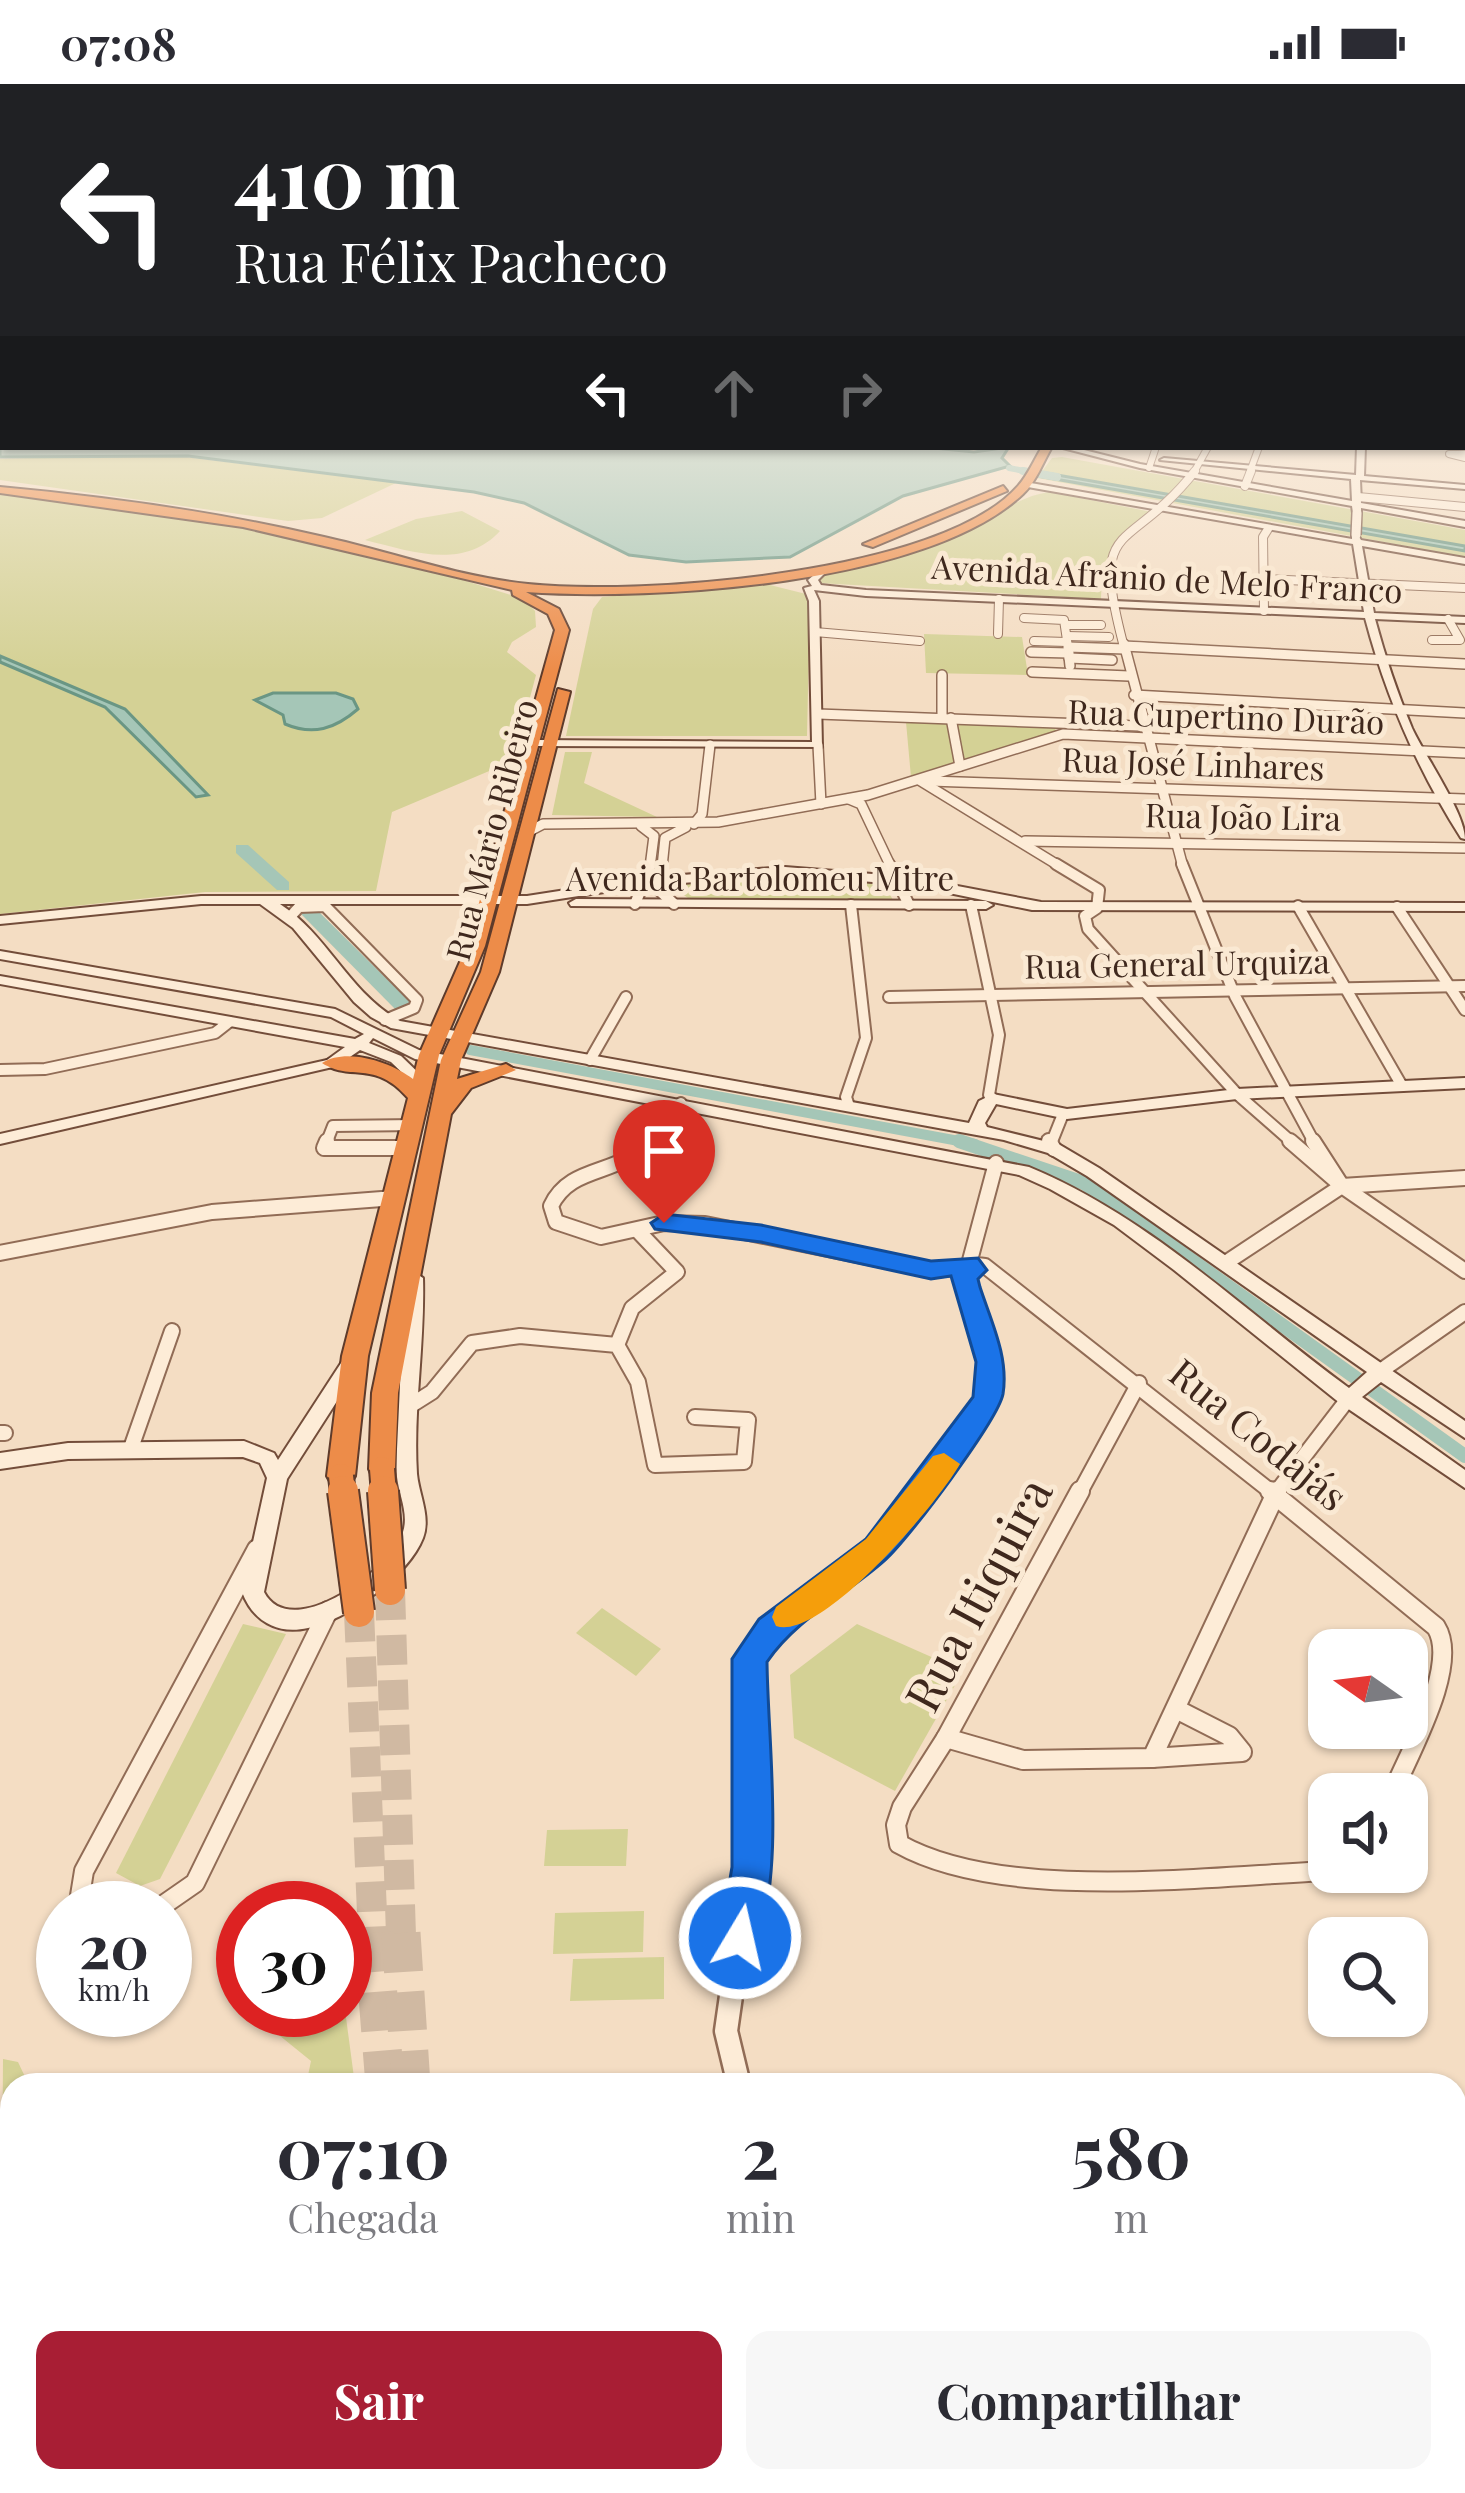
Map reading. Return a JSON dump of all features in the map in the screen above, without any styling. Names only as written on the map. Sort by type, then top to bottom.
[{"type":"highway","points":[[526,583],[622,585],[789,571],[824,567],[921,542],[960,526],[1024,478],[1038,450]]},
{"type":"highway","points":[[171,507],[477,579],[547,590],[615,591],[768,579],[806,583],[824,567],[890,535],[1024,478],[1047,488]]},
{"type":"highway","points":[[0,487],[283,523],[526,583],[547,590],[578,612],[597,596],[615,591]]},
{"type":"highway","points":[[931,518],[935,525],[960,526]]},
{"type":"highway","points":[[890,535],[911,534],[921,542]]},
{"type":"highway","name":"Rua Mário Ribeiro","points":[[358,1612],[341,1476],[355,1356],[421,1092],[440,1058],[482,925],[501,905],[526,833],[562,630],[559,619],[533,598],[477,579]]},
{"type":"highway","name":"Rua Mário Ribeiro","points":[[448,1035],[487,980],[541,743],[578,612]]},
{"type":"highway","name":"Rua Mário Ribeiro","points":[[390,1590],[382,1469],[385,1393],[441,1117],[440,1058]]},
{"type":"highway","points":[[332,1064],[385,1069],[421,1092]]},
{"type":"highway","points":[[441,1117],[464,1084],[506,1070]]},
{"type":"main road","points":[[1070,450],[1245,486],[1358,496],[1465,487]]},
{"type":"main road","points":[[1361,450],[1357,538],[1366,615],[1378,659],[1415,751],[1465,836]]},
{"type":"main road","points":[[1150,463],[1254,468],[1465,524]]},
{"type":"main road","points":[[1024,478],[1268,529],[1357,538],[1465,561]]},
{"type":"main road","points":[[1047,488],[1164,505]]},
{"type":"main road","name":"Avenida Afrânio de Melo Franco","points":[[824,567],[812,581],[818,588],[866,593],[1465,620]]},
{"type":"main road","points":[[541,743],[818,746],[815,636],[806,583]]},
{"type":"main road","name":"Avenida Afrânio de Melo Franco","points":[[806,583],[866,593]]},
{"type":"main road","name":"Avenida Bartolomeu Mitre","points":[[501,905],[643,882],[784,872],[897,880],[1041,906]]},
{"type":"main road","points":[[261,899],[290,917],[421,1092]]},
{"type":"main road","name":"Avenida Bartolomeu Mitre","points":[[0,920],[261,899],[501,905],[1465,907]]},
{"type":"main road","points":[[0,956],[1029,1140],[1054,1149],[1226,1262],[1465,1431]]},
{"type":"main road","points":[[0,980],[229,1022],[373,1023],[440,1058],[996,1163],[1036,1176],[1091,1205],[1348,1399],[1465,1480]]},
{"type":"main road","points":[[108,999],[149,982]]},
{"type":"main road","points":[[0,1139],[332,1064],[373,1023]]},
{"type":"main road","points":[[981,1130],[976,1123],[985,1104],[993,1100],[1055,1112],[1238,1094],[1465,1083]]},
{"type":"main road","points":[[996,1163],[1006,1135]]},
{"type":"main road","points":[[355,1356],[278,1478],[253,1592],[265,1614],[307,1620],[328,1611],[393,1565],[412,1538],[415,1512],[407,1472],[413,1404],[412,1257]]},
{"type":"main road","points":[[1348,1399],[1382,1370]]},
{"type":"main road","points":[[0,1461],[131,1448],[224,1448],[262,1455],[278,1478]]},
{"type":"street","points":[[1150,463],[1155,450]]},
{"type":"street","points":[[1207,450],[1195,476],[1113,554],[1108,575],[1112,604],[1140,732],[1195,907],[1231,990],[1342,1186]]},
{"type":"street","points":[[1245,486],[1258,450]]},
{"type":"street","points":[[1358,496],[1465,507]]},
{"type":"street","points":[[1264,610],[1263,537],[1268,529]]},
{"type":"street","points":[[1264,579],[1465,589]]},
{"type":"street","points":[[998,634],[1000,599]]},
{"type":"street","points":[[1432,640],[1460,640],[1448,619]]},
{"type":"street","points":[[1026,622],[1068,645],[1112,660]]},
{"type":"street","points":[[1068,645],[1101,626]]},
{"type":"street","points":[[815,636],[920,641]]},
{"type":"street","points":[[1068,645],[1109,637]]},
{"type":"street","points":[[1033,646],[1465,664]]},
{"type":"street","points":[[1031,672],[1129,676]]},
{"type":"street","points":[[942,675],[946,717],[960,766]]},
{"type":"street","points":[[1134,695],[1465,713]]},
{"type":"street","points":[[818,714],[1060,722],[1140,732]]},
{"type":"street","points":[[1024,721],[1027,744]]},
{"type":"street","points":[[1060,722],[1064,734]]},
{"type":"street","name":"Rua Cupertino Durão","points":[[919,780],[1064,734],[1140,732],[1465,753]]},
{"type":"street","points":[[674,904],[659,890],[665,838],[694,824],[703,814],[710,745]]},
{"type":"street","points":[[818,746],[821,804]]},
{"type":"street","points":[[526,833],[543,824],[694,824],[849,799],[919,780],[1099,890],[1097,908],[1085,916],[1086,925],[1238,1094],[1342,1186],[1465,1270]]},
{"type":"street","name":"Rua José Linhares","points":[[919,780],[1465,799]]},
{"type":"street","points":[[849,799],[861,804],[909,905]]},
{"type":"street","points":[[635,904],[650,870],[654,836],[637,824]]},
{"type":"street","name":"Rua João Lira","points":[[1020,841],[1465,848]]},
{"type":"street","points":[[332,911],[359,900]]},
{"type":"street","points":[[290,917],[307,905],[332,911],[417,1000],[414,1008],[373,1023]]},
{"type":"street","points":[[849,1106],[846,1096],[866,1038],[851,905]]},
{"type":"street","points":[[971,905],[999,1035],[988,1095],[993,1100]]},
{"type":"street","points":[[1298,906],[1402,1086]]},
{"type":"street","points":[[1397,907],[1465,1010]]},
{"type":"street","name":"Rua General Urquiza","points":[[889,997],[1465,986]]},
{"type":"street","points":[[590,1060],[626,997]]},
{"type":"street","points":[[0,1070],[46,1069],[215,1033],[229,1022]]},
{"type":"street","points":[[681,1103],[663,1114],[634,1160],[580,1173],[554,1196],[556,1222],[574,1233],[601,1237],[687,1221],[931,1270],[963,1269]]},
{"type":"street","points":[[1029,1140],[1047,1129],[1055,1112]]},
{"type":"street","points":[[1054,1149],[1048,1140],[1055,1112]]},
{"type":"street","points":[[333,1126],[413,1137],[324,1148],[333,1126]]},
{"type":"street","points":[[733,2073],[728,2008],[751,1867],[749,1659],[771,1629],[877,1549],[969,1431],[988,1398],[987,1340],[963,1269],[996,1163]]},
{"type":"street","points":[[1226,1262],[1342,1186],[1465,1178]]},
{"type":"street","points":[[0,1253],[212,1212],[395,1198]]},
{"type":"street","points":[[616,1345],[632,1307],[676,1272],[637,1230]]},
{"type":"street","name":"Rua Codajás","points":[[963,1269],[985,1266],[1139,1383],[1419,1610],[1445,1641],[1445,1665],[1401,1773]]},
{"type":"street","points":[[1382,1370],[1465,1312]]},
{"type":"street","points":[[131,1448],[172,1331]]},
{"type":"street","points":[[413,1404],[433,1395],[474,1341],[497,1337],[616,1345]]},
{"type":"street","points":[[616,1345],[638,1382],[655,1465],[743,1462],[748,1420],[695,1417]]},
{"type":"street","name":"Rua Itiquira","points":[[1139,1383],[946,1738],[902,1808],[896,1825],[899,1844],[924,1864],[1037,1878],[1308,1872]]},
{"type":"street","points":[[1152,1758],[1274,1495],[1348,1399]]},
{"type":"street","points":[[82,1881],[262,1539]]},
{"type":"street","points":[[192,1884],[328,1611]]},
{"type":"street","points":[[946,1738],[994,1759],[1027,1763],[1242,1752],[1228,1736],[1176,1709]]},
{"type":"shaded area","points":[[0,450],[1007,450],[1002,458],[1010,466],[903,496],[790,557],[686,562],[629,555],[524,503],[474,492],[188,456],[0,457]]},
{"type":"shaded area","points":[[158,454],[398,482],[322,518],[288,521],[0,480],[0,459]]},
{"type":"shaded area","points":[[1052,458],[1465,530],[1465,557],[1037,478]]},
{"type":"shaded area","points":[[1040,472],[1465,546],[1465,551],[1038,476]]},
{"type":"shaded area","points":[[1049,492],[1152,512],[1109,560],[1101,599],[818,583],[823,576],[934,542]]},
{"type":"shaded area","points":[[0,494],[248,527],[418,566],[524,599],[535,611],[536,627],[512,642],[507,652],[536,675],[513,761],[392,812],[376,891],[205,892],[0,914]]},
{"type":"shaded area","points":[[462,511],[500,531],[470,551],[453,554],[418,553],[365,540],[416,519]]},
{"type":"shaded area","points":[[762,583],[810,595],[807,736],[566,736],[593,609],[602,597]]},
{"type":"shaded area","points":[[924,634],[1022,637],[1028,675],[926,673]]},
{"type":"shaded area","points":[[0,656],[125,709],[208,795],[196,797],[105,707],[0,662]]},
{"type":"shaded area","points":[[273,693],[336,693],[353,699],[358,709],[332,726],[305,730],[285,724],[283,715],[255,700]]},
{"type":"shaded area","points":[[906,722],[1054,725],[1057,734],[911,777]]},
{"type":"shaded area","points":[[565,752],[592,752],[584,783],[657,817],[552,815]]},
{"type":"shaded area","points":[[818,878],[883,883],[893,900],[688,898],[675,889],[685,883]]},
{"type":"shaded area","points":[[602,1608],[661,1649],[636,1676],[576,1633]]},
{"type":"shaded area","points":[[243,1624],[286,1634],[160,1879],[131,1881],[116,1873]]},
{"type":"shaded area","points":[[857,1624],[963,1671],[895,1791],[794,1738],[790,1675]]},
{"type":"shaded area","points":[[628,1829],[626,1866],[544,1866],[547,1830]]},
{"type":"shaded area","points":[[644,1911],[643,1952],[553,1954],[555,1913]]},
{"type":"shaded area","points":[[664,1957],[664,1999],[570,2001],[573,1959]]},
{"type":"shaded area","points":[[281,2037],[349,2037],[353,2073],[308,2073],[311,2061]]},
{"type":"shaded area","points":[[3,2059],[18,2062],[23,2073],[3,2073]]},
{"type":"waterway","points":[[1009,468],[1032,472]]},
{"type":"waterway","points":[[1023,471],[1032,472]]},
{"type":"waterway","points":[[1032,472],[1057,477]]},
{"type":"waterway","points":[[1032,472],[1039,474]]},
{"type":"waterway","points":[[242,849],[283,886]]},
{"type":"waterway","points":[[308,911],[405,1008]]},
{"type":"waterway","points":[[470,1050],[959,1141]]},
{"type":"waterway","points":[[959,1141],[975,1144]]},
{"type":"waterway","points":[[959,1141],[1084,1183],[1465,1456]]},
{"type":"tunnel","points":[[390,1590],[401,1936]]},
{"type":"tunnel","points":[[359,1612],[373,1936]]},
{"type":"tunnel","points":[[373,1933],[384,2073]]},
{"type":"tunnel","points":[[401,1933],[410,2073]]},
{"type":"slow traffic","points":[[788,1617],[877,1549],[944,1464]]},
{"type":"route","points":[[664,1223],[687,1221],[761,1233],[931,1270],[969,1264],[974,1270],[964,1275],[966,1287],[987,1340],[990,1362],[988,1398],[913,1506],[877,1549],[771,1629],[749,1659],[751,1867],[740,1938]]}]
